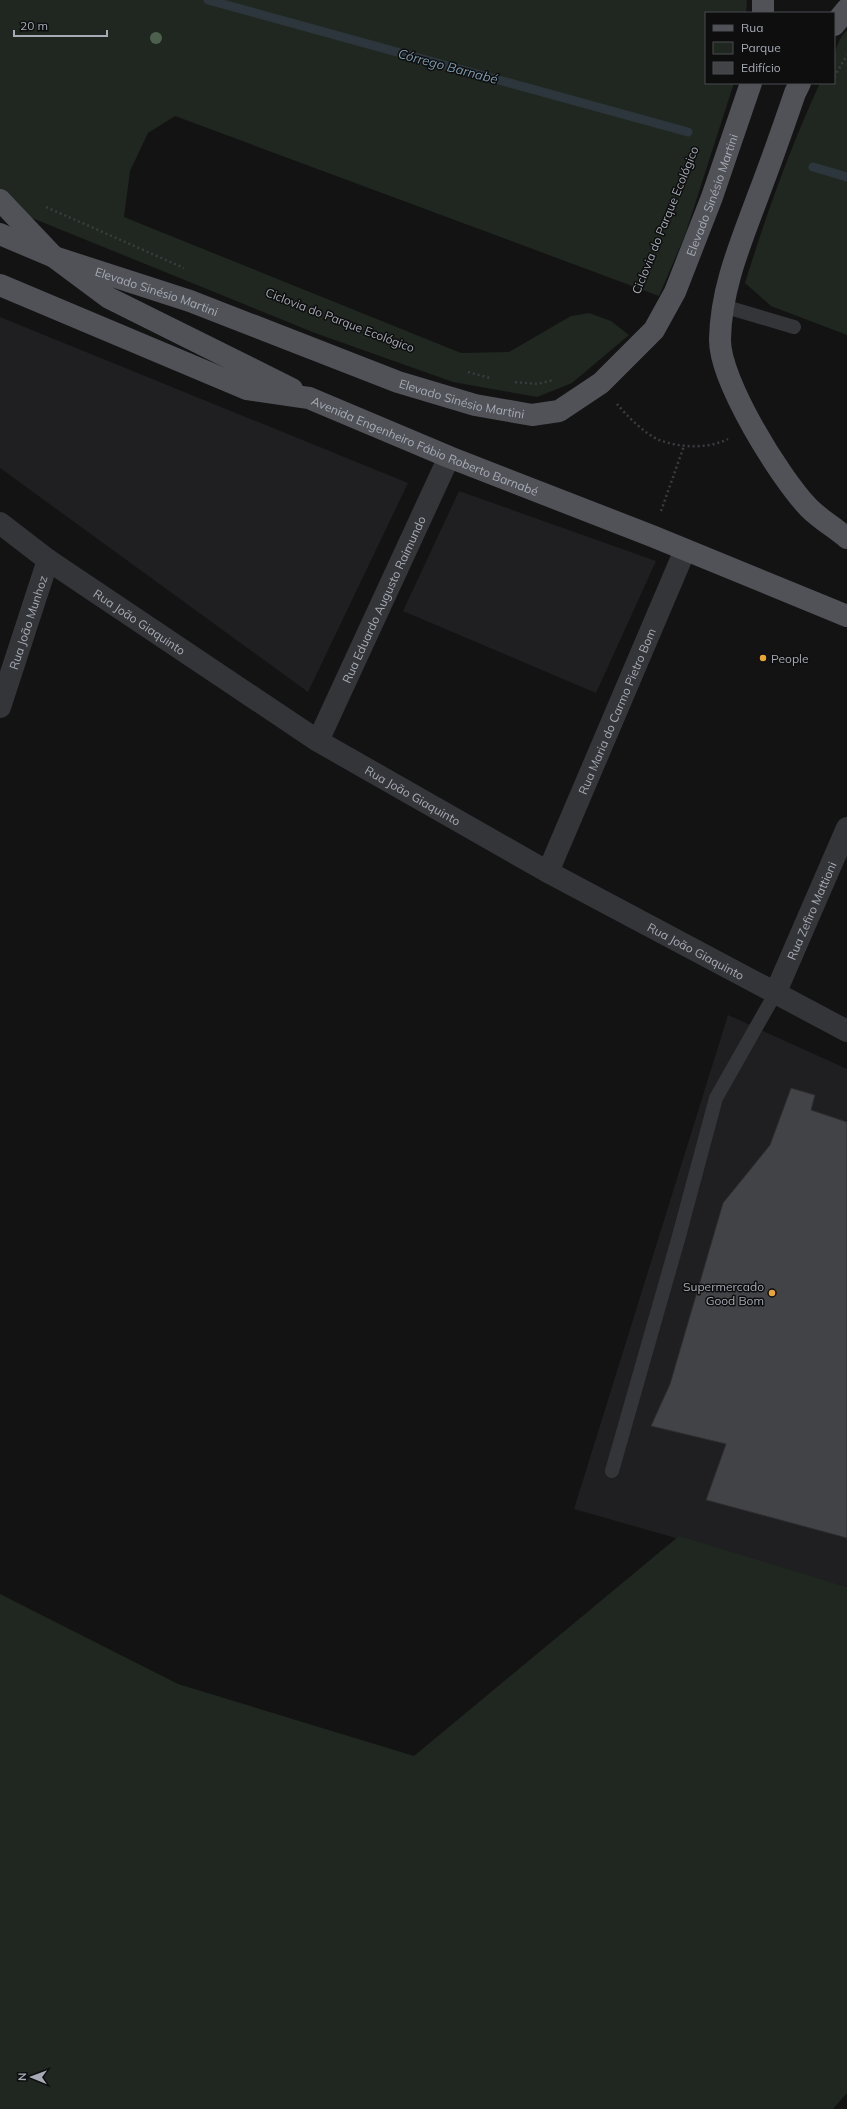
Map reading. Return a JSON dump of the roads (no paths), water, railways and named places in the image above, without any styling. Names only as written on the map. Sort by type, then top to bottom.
[{"type":"main road","points":[[763,0],[763,12]]},
{"type":"main road","points":[[835,24],[847,9]]},
{"type":"main road","name":"Elevado Sinésio Martini","points":[[0,234],[54,257],[190,301],[398,382],[474,405],[532,415],[559,410],[601,383],[654,330],[675,292],[712,197],[751,84]]},
{"type":"main road","points":[[800,84],[732,268],[723,306],[720,340],[726,370],[753,427],[783,477],[810,508],[847,538]]},
{"type":"main road","points":[[0,200],[54,257],[109,298],[309,398]]},
{"type":"main road","name":"Avenida Engenheiro Fábio Roberto Barnabé","points":[[0,285],[247,389],[309,398],[449,457],[652,536],[847,616]]},
{"type":"street","name":"Rua Eduardo Augusto Raimundo","points":[[318,741],[449,457]]},
{"type":"street","name":"Rua João Giaquinto","points":[[0,523],[48,560],[318,741],[548,872],[847,1031]]},
{"type":"street","name":"Rua Maria do Carmo Pietro Bom","points":[[548,872],[685,550]]},
{"type":"street","name":"Rua João Munhoz","points":[[0,707],[48,560]]},
{"type":"street","name":"Rua Zefiro Mattioni","points":[[775,994],[847,828]]},
{"type":"lane","points":[[723,306],[794,327]]},
{"type":"lane","points":[[612,1471],[679,1236],[716,1098],[775,994]]},
{"type":"waterway","name":"Córrego Barnabé","points":[[208,0],[688,132]]},
{"type":"waterway","name":"Córrego Barnabé","points":[[813,167],[847,177]]},
{"type":"place","name":"People","points":[[763,658]]},
{"type":"place","name":"Supermercado Good Bom","points":[[772,1293]]}]
